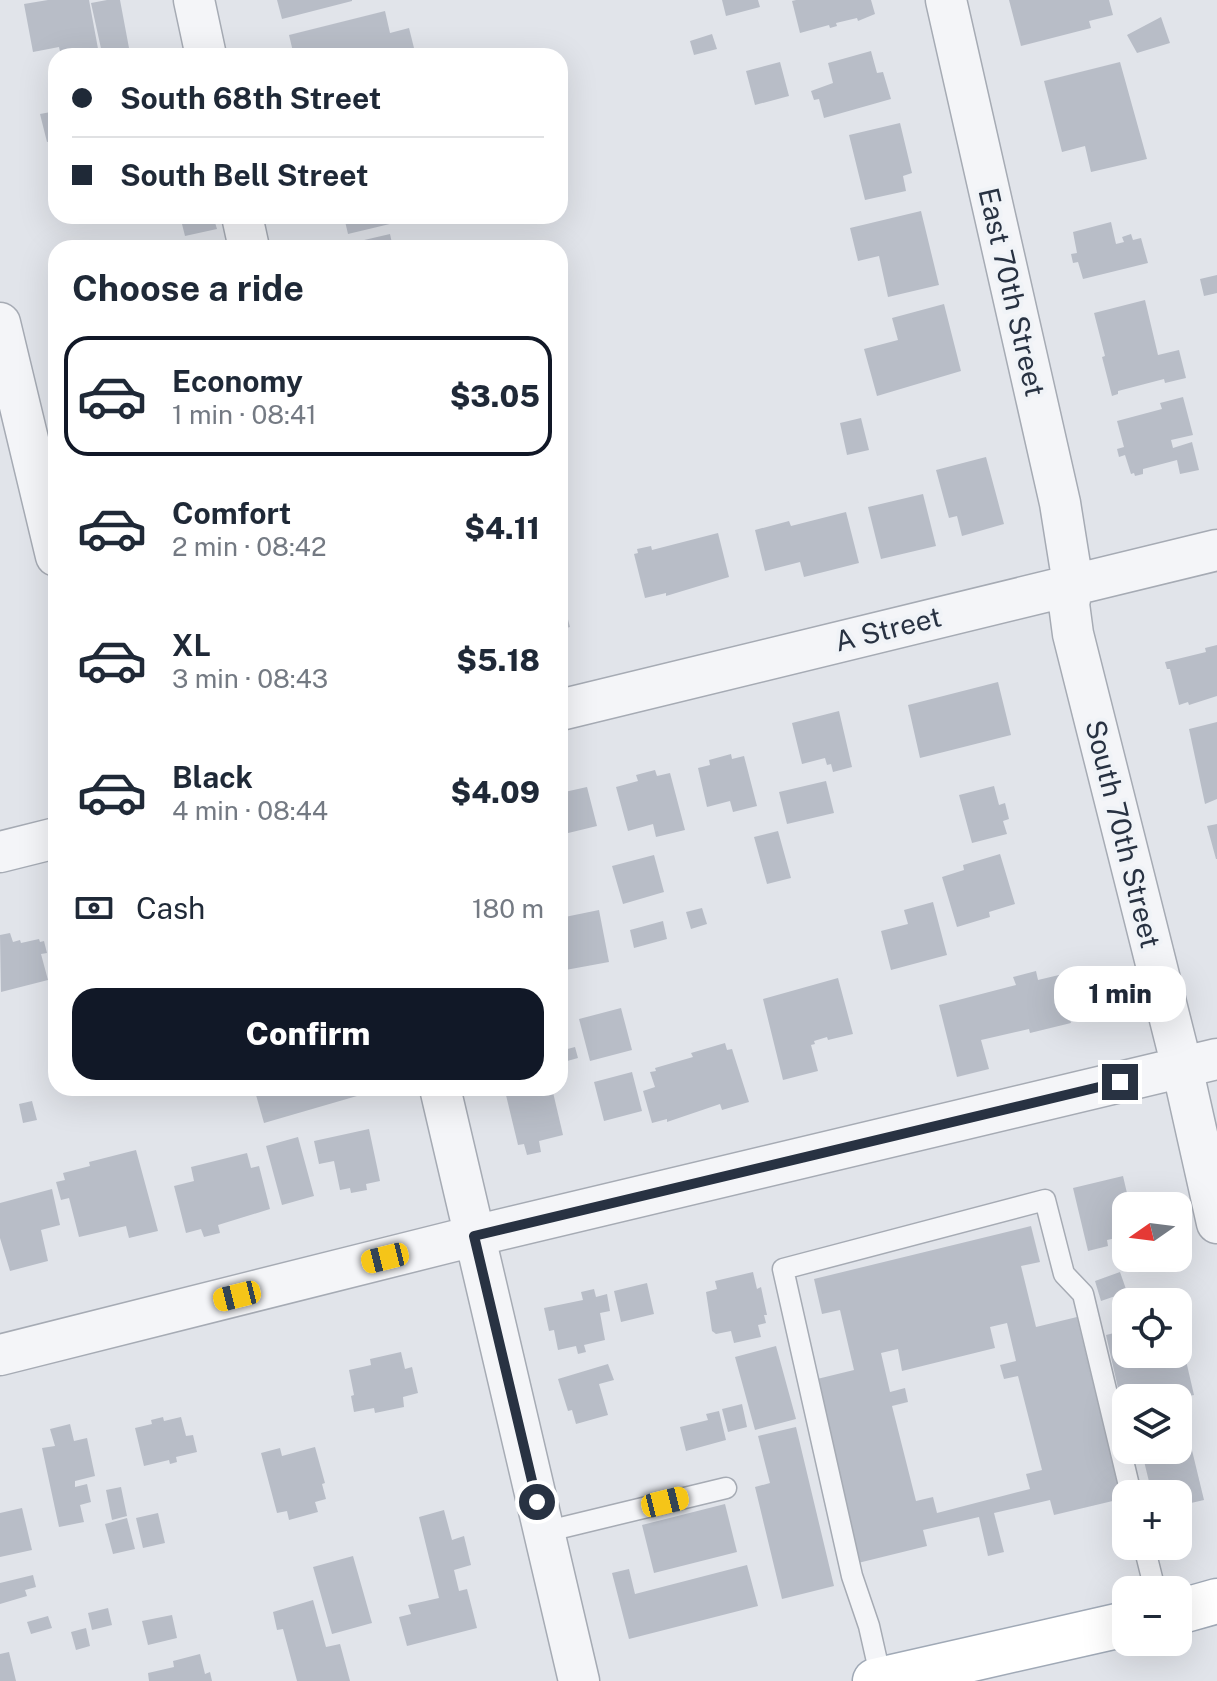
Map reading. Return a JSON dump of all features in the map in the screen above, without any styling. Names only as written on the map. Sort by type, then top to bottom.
[{"type":"main road","points":[[1192,1608],[1217,1601]]},
{"type":"main road","points":[[878,1680],[1112,1627]]},
{"type":"street","points":[[194,0],[204,48]]},
{"type":"street","name":"East 70th Street","points":[[946,0],[1060,503],[1073,584]]},
{"type":"street","points":[[0,323],[48,523]]},
{"type":"street","name":"A Street","points":[[568,708],[1217,550]]},
{"type":"street","name":"South 70th Street","points":[[1073,584],[1069,604],[1073,634],[1199,1063],[1217,1223]]},
{"type":"street","points":[[0,852],[48,840]]},
{"type":"street","points":[[0,1355],[474,1236],[1199,1063]]},
{"type":"street","points":[[442,1096],[579,1681]]},
{"type":"lane","points":[[878,1680],[869,1626],[852,1576],[783,1269],[1045,1200],[1064,1274],[1083,1294],[1128,1480]]},
{"type":"lane","points":[[544,1532],[726,1488]]},
{"type":"building","points":[[48,0],[89,0],[98,48],[59,47],[33,52],[24,4]]},
{"type":"building","points":[[120,0],[129,48],[101,48],[91,3]]},
{"type":"building","points":[[277,0],[352,0],[352,1],[282,19]]},
{"type":"building","points":[[722,0],[758,0],[760,7],[726,16]]},
{"type":"building","points":[[871,0],[875,14],[858,21],[857,18],[836,23],[837,26],[830,28],[829,25],[800,33],[792,1]]},
{"type":"building","points":[[1009,0],[1109,0],[1113,15],[1089,21],[1091,28],[1021,46]]},
{"type":"building","points":[[385,11],[390,33],[409,28],[414,48],[292,48],[289,35]]},
{"type":"building","points":[[1161,17],[1170,43],[1137,53],[1127,35]]},
{"type":"building","points":[[712,34],[717,49],[694,55],[690,41]]},
{"type":"building","points":[[871,51],[877,73],[883,72],[891,99],[824,118],[819,99],[814,100],[811,91],[833,83],[828,63]]},
{"type":"building","points":[[780,62],[789,96],[755,105],[746,71]]},
{"type":"building","points":[[1120,62],[1147,159],[1091,172],[1085,146],[1062,152],[1044,81]]},
{"type":"building","points":[[48,112],[48,142],[47,142],[40,114]]},
{"type":"building","points":[[900,123],[912,173],[903,176],[906,191],[865,200],[849,135]]},
{"type":"building","points":[[921,211],[939,285],[888,297],[879,256],[858,261],[850,228]]},
{"type":"building","points":[[1111,222],[1116,244],[1124,242],[1122,237],[1131,234],[1133,240],[1141,238],[1148,263],[1083,279],[1078,262],[1073,263],[1071,254],[1077,253],[1073,232]]},
{"type":"building","points":[[182,224],[215,224],[217,229],[185,236]]},
{"type":"building","points":[[346,224],[390,224],[348,234]]},
{"type":"building","points":[[390,234],[391,240],[364,240]]},
{"type":"building","points":[[1217,275],[1217,293],[1204,296],[1200,279]]},
{"type":"building","points":[[1145,300],[1158,355],[1179,350],[1186,378],[1165,383],[1164,379],[1118,391],[1112,396],[1094,313]]},
{"type":"building","points":[[944,304],[961,371],[877,396],[864,349],[898,340],[892,318]]},
{"type":"building","points":[[1183,397],[1193,435],[1171,440],[1173,448],[1192,442],[1199,470],[1180,474],[1177,460],[1143,469],[1143,474],[1131,474],[1125,455],[1119,457],[1117,449],[1124,447],[1117,421],[1162,409],[1160,403]]},
{"type":"building","points":[[861,418],[869,450],[847,455],[840,423]]},
{"type":"building","points":[[986,457],[1004,524],[962,536],[957,516],[949,518],[936,470]]},
{"type":"building","points":[[923,494],[936,546],[881,559],[868,507]]},
{"type":"building","points":[[846,512],[859,563],[804,577],[800,562],[765,571],[755,530],[789,521],[791,526]]},
{"type":"building","points":[[718,533],[729,577],[666,596],[666,593],[645,598],[634,554],[638,553],[637,549],[651,546],[652,550]]},
{"type":"building","points":[[1217,645],[1217,696],[1179,705],[1170,669],[1167,669],[1165,662],[1206,652],[1205,648]]},
{"type":"building","points":[[998,682],[1011,735],[920,758],[908,705]]},
{"type":"building","points":[[839,711],[852,767],[833,772],[825,758],[802,764],[792,723]]},
{"type":"building","points":[[1217,722],[1217,799],[1205,804],[1189,729]]},
{"type":"building","points":[[731,754],[732,759],[744,756],[757,806],[733,812],[730,801],[707,807],[698,768],[710,765],[709,760]]},
{"type":"building","points":[[655,770],[657,776],[670,773],[685,830],[656,837],[653,824],[628,831],[616,787],[638,781],[636,775]]},
{"type":"building","points":[[826,781],[834,813],[787,824],[779,792]]},
{"type":"building","points":[[994,786],[999,805],[1005,803],[1009,819],[1003,821],[1007,834],[972,843],[959,795]]},
{"type":"building","points":[[587,787],[597,826],[568,833],[568,791]]},
{"type":"building","points":[[1217,824],[1217,859],[1216,859],[1207,826]]},
{"type":"building","points":[[778,831],[791,878],[767,884],[754,837]]},
{"type":"building","points":[[1000,854],[1015,904],[989,912],[990,917],[957,927],[942,877],[964,870],[963,865]]},
{"type":"building","points":[[654,855],[664,892],[623,904],[612,866]]},
{"type":"building","points":[[933,902],[947,955],[891,970],[881,931],[908,924],[904,910]]},
{"type":"building","points":[[702,908],[707,924],[691,929],[686,912]]},
{"type":"building","points":[[599,910],[609,962],[568,970],[568,916]]},
{"type":"building","points":[[663,921],[667,939],[634,948],[630,930]]},
{"type":"building","points":[[10,933],[13,942],[44,941],[47,953],[41,954],[48,980],[1,992],[0,935]]},
{"type":"building","points":[[1036,971],[1038,980],[1059,975],[1071,1023],[981,1040],[989,1069],[957,1077],[939,1005],[1016,985],[1013,977]]},
{"type":"building","points":[[838,978],[853,1034],[814,1041],[815,1044],[811,1045],[818,1071],[783,1080],[763,999]]},
{"type":"building","points":[[621,1008],[632,1050],[590,1061],[579,1019]]},
{"type":"building","points":[[725,1043],[727,1050],[732,1049],[749,1102],[722,1110],[720,1104],[667,1122],[667,1119],[652,1123],[643,1091],[655,1087],[650,1072],[693,1057],[691,1053]]},
{"type":"building","points":[[575,1047],[578,1058],[568,1061],[568,1049]]},
{"type":"building","points":[[632,1072],[642,1111],[604,1121],[594,1082]]},
{"type":"building","points":[[256,1096],[357,1096],[264,1123]]},
{"type":"building","points":[[506,1096],[554,1096],[563,1135],[539,1141],[541,1152],[527,1155],[524,1144],[518,1145]]},
{"type":"building","points":[[32,1101],[37,1120],[23,1123],[19,1104]]},
{"type":"building","points":[[369,1129],[380,1181],[366,1184],[367,1190],[351,1193],[350,1188],[340,1190],[334,1161],[319,1164],[314,1141]]},
{"type":"building","points":[[298,1137],[314,1196],[282,1205],[266,1146]]},
{"type":"building","points":[[136,1150],[158,1231],[129,1238],[126,1226],[79,1237],[69,1198],[61,1200],[56,1182],[65,1180],[63,1173],[90,1166],[89,1162]]},
{"type":"building","points":[[247,1153],[251,1168],[259,1166],[270,1209],[218,1225],[220,1233],[204,1237],[201,1229],[186,1233],[174,1186],[194,1181],[191,1167]]},
{"type":"building","points":[[1123,1176],[1127,1192],[1112,1192],[1112,1239],[1107,1240],[1108,1246],[1088,1251],[1073,1188]]},
{"type":"building","points":[[52,1189],[60,1225],[41,1230],[48,1261],[10,1271],[0,1238],[0,1203]]},
{"type":"building","points":[[1031,1226],[1040,1262],[1021,1266],[1036,1327],[1077,1317],[1116,1480],[1112,1480],[1112,1501],[1054,1515],[1050,1500],[994,1513],[1004,1552],[988,1556],[979,1517],[923,1530],[927,1546],[858,1563],[813,1380],[854,1370],[840,1310],[822,1314],[814,1279]],"holes":[[[1007,1323],[1016,1361],[1000,1365],[1004,1379],[1018,1376],[1042,1470],[1026,1474],[1030,1489],[937,1513],[933,1497],[916,1501],[892,1406],[908,1402],[905,1388],[890,1392],[881,1353],[898,1349],[902,1371],[995,1348],[990,1327]]]},
{"type":"building","points":[[753,1272],[757,1289],[761,1287],[766,1323],[758,1325],[761,1337],[734,1343],[731,1331],[716,1334],[712,1331],[706,1292],[717,1289],[715,1281]]},
{"type":"building","points":[[1120,1272],[1126,1288],[1112,1288],[1112,1297],[1101,1301],[1095,1281]]},
{"type":"building","points":[[647,1283],[654,1314],[621,1322],[614,1291]]},
{"type":"building","points":[[594,1289],[596,1297],[607,1294],[610,1311],[600,1313],[605,1340],[584,1345],[586,1352],[578,1354],[576,1346],[558,1350],[554,1330],[549,1331],[544,1308],[583,1300],[581,1292]]},
{"type":"building","points":[[1112,1334],[1112,1362],[1106,1335]]},
{"type":"building","points":[[776,1346],[796,1419],[755,1430],[735,1357]]},
{"type":"building","points":[[401,1352],[405,1369],[412,1367],[418,1393],[403,1397],[404,1407],[375,1413],[374,1408],[354,1412],[349,1370],[371,1365],[370,1359]]},
{"type":"building","points":[[608,1364],[614,1380],[599,1384],[608,1415],[576,1424],[572,1410],[568,1411],[558,1379]]},
{"type":"building","points":[[1113,1368],[1188,1368],[1191,1384],[1117,1384]]},
{"type":"building","points":[[742,1404],[747,1427],[728,1432],[722,1409]]},
{"type":"building","points":[[719,1411],[726,1440],[686,1451],[680,1427],[708,1420],[706,1414]]},
{"type":"building","points":[[163,1417],[164,1421],[181,1417],[186,1436],[193,1435],[197,1452],[176,1457],[177,1462],[170,1464],[169,1460],[144,1466],[135,1428],[152,1424],[151,1420]]},
{"type":"building","points":[[70,1424],[74,1441],[87,1438],[95,1476],[75,1481],[75,1487],[87,1484],[91,1502],[80,1505],[84,1522],[59,1527],[42,1448],[55,1446],[50,1429]]},
{"type":"building","points":[[796,1427],[834,1586],[782,1599],[755,1487],[770,1483],[758,1436]]},
{"type":"building","points":[[315,1447],[326,1499],[315,1502],[318,1512],[289,1520],[287,1511],[277,1513],[261,1453],[280,1448],[282,1456]]},
{"type":"building","points":[[1192,1450],[1204,1500],[1192,1503],[1192,1480],[1149,1480],[1145,1464],[1192,1464]]},
{"type":"building","points":[[121,1487],[127,1516],[112,1520],[106,1490]]},
{"type":"building","points":[[725,1504],[737,1552],[654,1573],[642,1525]]},
{"type":"building","points":[[22,1508],[32,1550],[0,1557],[0,1513]]},
{"type":"building","points":[[444,1510],[452,1540],[464,1536],[471,1565],[454,1570],[459,1591],[467,1589],[477,1628],[407,1646],[399,1617],[411,1614],[408,1605],[439,1598],[419,1517]]},
{"type":"building","points":[[158,1513],[165,1543],[143,1548],[136,1518]]},
{"type":"building","points":[[127,1518],[135,1549],[113,1554],[105,1524]]},
{"type":"building","points":[[353,1556],[372,1623],[332,1634],[313,1567]]},
{"type":"building","points":[[747,1565],[758,1606],[629,1639],[612,1573],[629,1569],[635,1594]]},
{"type":"building","points":[[33,1575],[36,1587],[25,1590],[27,1596],[0,1604],[0,1583]]},
{"type":"building","points":[[313,1600],[326,1647],[340,1644],[350,1681],[297,1681],[283,1629],[277,1630],[273,1612]]},
{"type":"building","points":[[108,1608],[112,1625],[92,1630],[88,1613]]},
{"type":"building","points":[[172,1615],[177,1638],[148,1645],[142,1621]]},
{"type":"building","points":[[48,1616],[52,1628],[31,1634],[27,1622]]},
{"type":"building","points":[[86,1628],[90,1646],[76,1650],[71,1632]]},
{"type":"building","points":[[9,1652],[16,1681],[0,1681],[0,1654]]},
{"type":"building","points":[[200,1654],[205,1674],[210,1672],[212,1681],[149,1681],[148,1673],[174,1667],[173,1661]]},
{"type":"route","points":[[537,1502],[474,1236],[1120,1082]]}]
